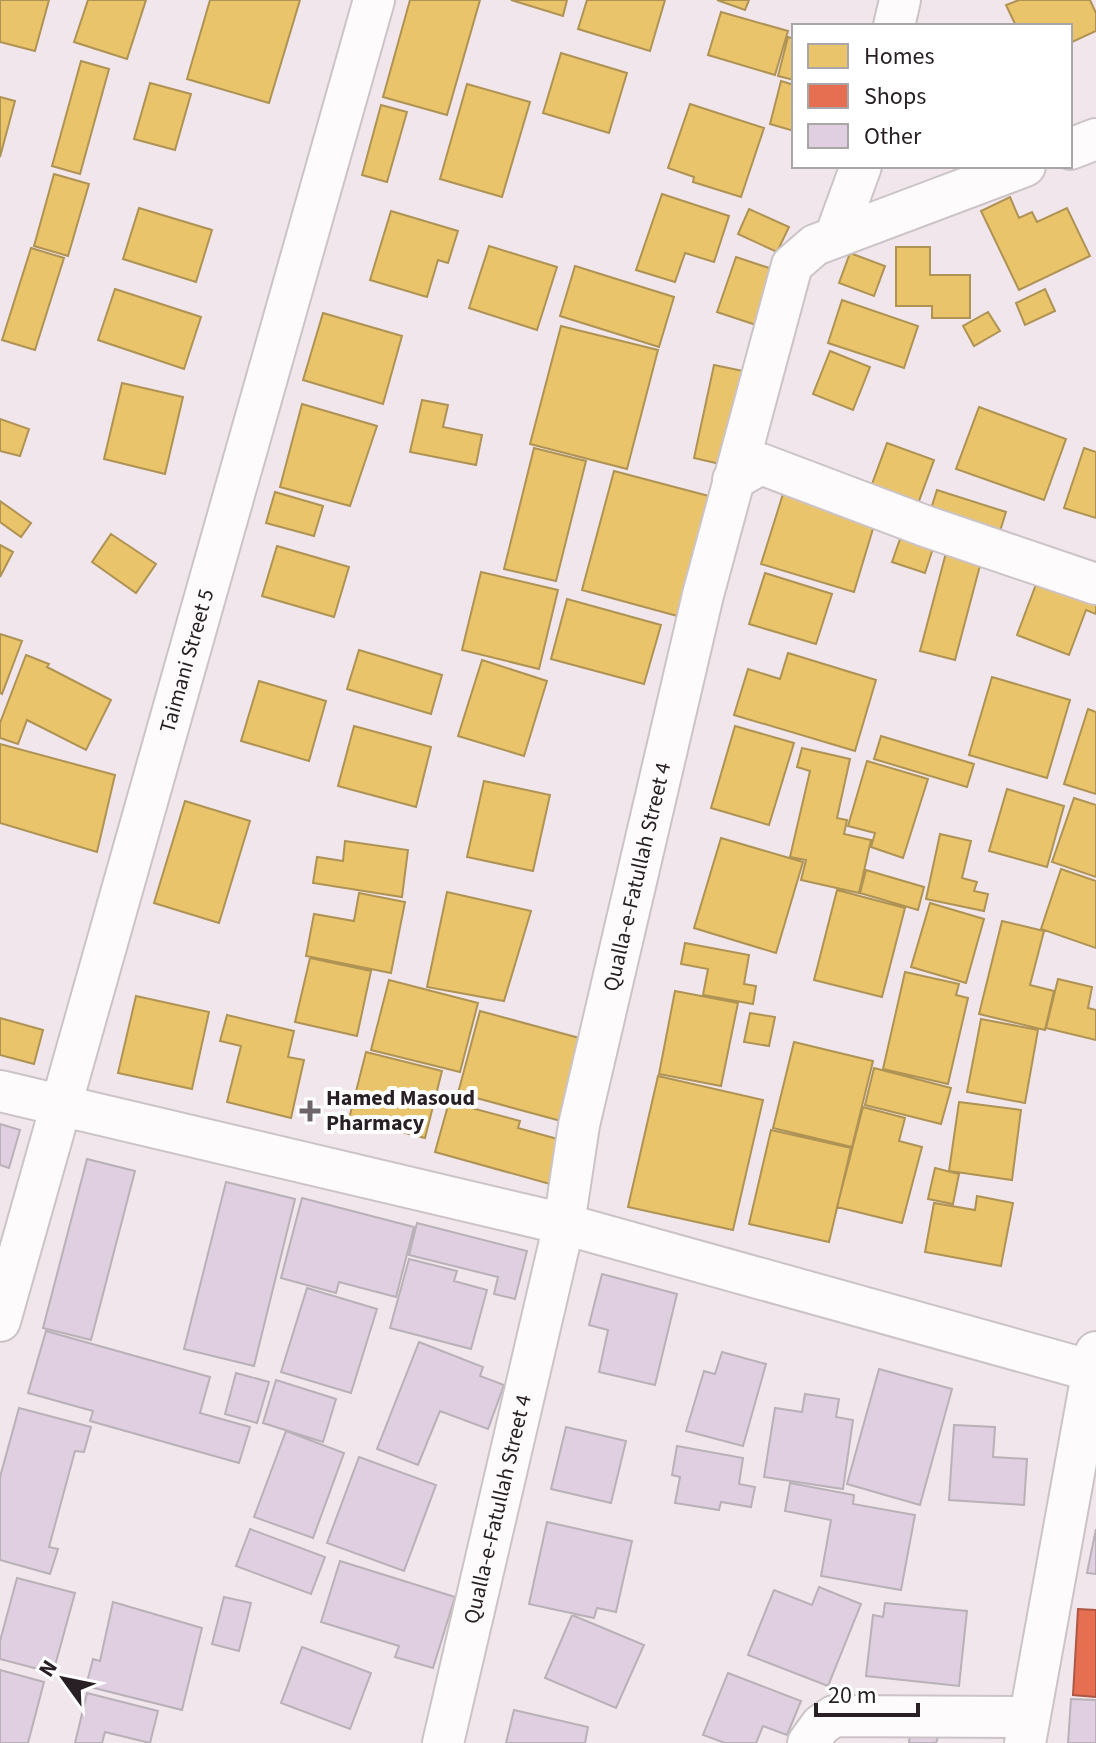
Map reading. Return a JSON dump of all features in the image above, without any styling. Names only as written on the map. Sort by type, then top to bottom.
[{"type":"street","name":"Taimani Street 5","points":[[0,1321],[374,0]]},
{"type":"street","points":[[894,24],[900,0]]},
{"type":"street","points":[[1072,148],[1096,139]]},
{"type":"street","points":[[835,237],[860,168]]},
{"type":"street","name":"Qualla-e-Fatullah Street 4","points":[[443,1743],[564,1224],[579,1125],[703,595],[792,265],[815,245],[1020,168]]},
{"type":"street","points":[[733,480],[761,464],[781,469],[925,526],[1096,584]]},
{"type":"street","points":[[0,1091],[564,1224],[1095,1365],[1026,1730],[834,1716],[821,1725],[808,1743]]},
{"type":"building: Homes","points":[[0,0],[49,0],[35,51],[0,42]]},
{"type":"building: Homes","points":[[88,0],[146,0],[127,59],[74,42]]},
{"type":"building: Homes","points":[[210,0],[300,0],[269,103],[187,79]]},
{"type":"building: Homes","points":[[410,0],[480,0],[447,115],[383,97]]},
{"type":"building: Homes","points":[[511,0],[567,0],[563,16]]},
{"type":"building: Homes","points":[[587,0],[665,0],[650,51],[578,29]]},
{"type":"building: Homes","points":[[717,0],[749,0],[745,10]]},
{"type":"building: Homes","points":[[1019,0],[1090,0],[1096,13],[1096,31],[1072,42],[1072,24],[1015,24],[1006,5]]},
{"type":"building: Homes","points":[[721,12],[788,31],[775,75],[708,55]]},
{"type":"building: Homes","points":[[788,37],[792,38],[792,80],[778,76]]},
{"type":"building: Homes","points":[[561,53],[627,73],[609,133],[543,113]]},
{"type":"building: Homes","points":[[81,61],[109,69],[80,174],[52,166]]},
{"type":"building: Homes","points":[[781,81],[792,84],[792,130],[770,124]]},
{"type":"building: Homes","points":[[150,83],[191,94],[175,150],[134,139]]},
{"type":"building: Homes","points":[[467,84],[530,102],[502,197],[440,179]]},
{"type":"building: Homes","points":[[0,97],[15,101],[0,157]]},
{"type":"building: Homes","points":[[690,104],[764,128],[741,197],[693,182],[694,177],[668,168]]},
{"type":"building: Homes","points":[[381,105],[407,112],[387,182],[362,175]]},
{"type":"building: Homes","points":[[54,174],[89,184],[68,256],[34,246]]},
{"type":"building: Homes","points":[[662,194],[729,216],[714,262],[685,253],[675,282],[636,270]]},
{"type":"building: Homes","points":[[1010,197],[1019,218],[1032,212],[1037,222],[1067,208],[1090,256],[1019,290],[981,211]]},
{"type":"building: Homes","points":[[139,208],[212,230],[196,282],[123,259]]},
{"type":"building: Homes","points":[[749,209],[789,227],[777,252],[738,234]]},
{"type":"building: Homes","points":[[391,211],[458,231],[448,263],[438,260],[427,297],[370,280]]},
{"type":"building: Homes","points":[[489,246],[557,267],[537,330],[469,308]]},
{"type":"building: Homes","points":[[896,247],[930,247],[930,275],[970,275],[970,318],[932,318],[932,306],[896,306]]},
{"type":"building: Homes","points":[[31,248],[64,258],[35,350],[2,340]]},
{"type":"building: Homes","points":[[850,253],[885,266],[874,296],[839,283]]},
{"type":"building: Homes","points":[[736,257],[778,271],[759,326],[717,312]]},
{"type":"building: Homes","points":[[575,266],[674,297],[659,347],[560,316]]},
{"type":"building: Homes","points":[[115,289],[201,317],[184,369],[98,340]]},
{"type":"building: Homes","points":[[1045,289],[1055,311],[1025,325],[1016,303]]},
{"type":"building: Homes","points":[[842,300],[918,326],[904,368],[828,343]]},
{"type":"building: Homes","points":[[988,312],[1000,331],[974,346],[963,326]]},
{"type":"building: Homes","points":[[323,313],[402,336],[383,404],[303,380]]},
{"type":"building: Homes","points":[[561,326],[658,350],[627,469],[530,444]]},
{"type":"building: Homes","points":[[830,351],[870,367],[853,410],[813,394]]},
{"type":"building: Homes","points":[[714,365],[753,373],[733,467],[694,458]]},
{"type":"building: Homes","points":[[122,383],[183,397],[165,474],[104,459]]},
{"type":"building: Homes","points":[[422,400],[448,405],[443,427],[482,435],[476,465],[410,452]]},
{"type":"building: Homes","points":[[302,404],[377,426],[350,506],[280,487]]},
{"type":"building: Homes","points":[[979,407],[1066,439],[1044,500],[956,469]]},
{"type":"building: Homes","points":[[0,419],[29,429],[20,456],[0,451]]},
{"type":"building: Homes","points":[[887,443],[934,460],[915,512],[868,495]]},
{"type":"building: Homes","points":[[534,448],[586,461],[556,581],[504,569]]},
{"type":"building: Homes","points":[[1084,448],[1096,452],[1096,518],[1064,508]]},
{"type":"building: Homes","points":[[614,471],[724,500],[692,620],[582,590]]},
{"type":"building: Homes","points":[[788,478],[875,522],[854,592],[761,564]]},
{"type":"building: Homes","points":[[937,490],[1006,512],[997,541],[928,518]]},
{"type":"building: Homes","points":[[275,492],[323,506],[314,536],[266,523]]},
{"type":"building: Homes","points":[[0,501],[31,523],[21,537],[0,522]]},
{"type":"building: Homes","points":[[906,522],[938,533],[925,573],[892,562]]},
{"type":"building: Homes","points":[[111,534],[156,564],[136,593],[92,562]]},
{"type":"building: Homes","points":[[0,545],[13,552],[0,577]]},
{"type":"building: Homes","points":[[277,546],[349,567],[334,617],[262,596]]},
{"type":"building: Homes","points":[[947,549],[982,558],[955,660],[920,651]]},
{"type":"building: Homes","points":[[1041,571],[1096,592],[1096,614],[1086,610],[1069,655],[1017,635]]},
{"type":"building: Homes","points":[[481,572],[558,590],[539,669],[462,650]]},
{"type":"building: Homes","points":[[765,573],[832,594],[816,644],[749,624]]},
{"type":"building: Homes","points":[[567,599],[661,625],[644,684],[551,659]]},
{"type":"building: Homes","points":[[0,634],[22,641],[2,694],[0,693]]},
{"type":"building: Homes","points":[[359,650],[442,675],[431,714],[347,689]]},
{"type":"building: Homes","points":[[788,653],[876,680],[855,751],[734,715],[748,669],[780,679]]},
{"type":"building: Homes","points":[[26,655],[49,664],[47,667],[111,700],[86,750],[27,720],[18,744],[0,738],[0,723]]},
{"type":"building: Homes","points":[[482,660],[547,681],[524,756],[458,736]]},
{"type":"building: Homes","points":[[992,677],[1070,700],[1047,778],[969,755]]},
{"type":"building: Homes","points":[[259,681],[326,701],[309,761],[241,741]]},
{"type":"building: Homes","points":[[1088,709],[1096,712],[1096,794],[1064,784]]},
{"type":"building: Homes","points":[[354,726],[431,747],[416,807],[338,786]]},
{"type":"building: Homes","points":[[735,726],[794,743],[769,825],[711,808]]},
{"type":"building: Homes","points":[[881,736],[974,764],[967,787],[874,759]]},
{"type":"building: Homes","points":[[0,744],[115,775],[97,852],[0,823]]},
{"type":"building: Homes","points":[[802,748],[850,759],[837,818],[847,820],[844,834],[871,840],[859,893],[801,880],[806,860],[790,857],[810,771],[797,767]]},
{"type":"building: Homes","points":[[867,761],[928,779],[903,858],[871,847],[875,833],[848,826]]},
{"type":"building: Homes","points":[[484,781],[550,795],[533,871],[467,857]]},
{"type":"building: Homes","points":[[1007,789],[1064,806],[1047,867],[989,851]]},
{"type":"building: Homes","points":[[1074,798],[1096,805],[1096,877],[1052,862]]},
{"type":"building: Homes","points":[[185,801],[250,821],[219,923],[154,903]]},
{"type":"building: Homes","points":[[940,834],[971,841],[962,878],[977,882],[974,891],[988,894],[984,911],[926,899]]},
{"type":"building: Homes","points":[[721,838],[803,862],[776,953],[694,928]]},
{"type":"building: Homes","points":[[345,841],[408,850],[402,897],[313,883],[317,857],[343,861]]},
{"type":"building: Homes","points":[[1061,869],[1096,881],[1096,948],[1041,929]]},
{"type":"building: Homes","points":[[866,870],[924,887],[918,910],[860,893]]},
{"type":"building: Homes","points":[[837,890],[905,908],[882,997],[814,980]]},
{"type":"building: Homes","points":[[447,892],[531,911],[504,1001],[427,987]]},
{"type":"building: Homes","points":[[359,893],[405,902],[391,973],[306,956],[314,914],[354,921]]},
{"type":"building: Homes","points":[[930,903],[984,919],[966,983],[911,967]]},
{"type":"building: Homes","points":[[1002,921],[1044,931],[1030,985],[1054,991],[1045,1030],[979,1014]]},
{"type":"building: Homes","points":[[685,943],[749,955],[744,984],[756,986],[753,1004],[703,995],[708,969],[681,964]]},
{"type":"building: Homes","points":[[310,958],[371,971],[357,1036],[295,1022]]},
{"type":"building: Homes","points":[[905,972],[959,984],[956,995],[968,998],[948,1084],[883,1069]]},
{"type":"building: Homes","points":[[1058,979],[1092,987],[1088,1008],[1096,1010],[1096,1040],[1046,1028]]},
{"type":"building: Homes","points":[[389,980],[478,1003],[460,1072],[371,1050]]},
{"type":"building: Homes","points":[[675,991],[738,1003],[721,1086],[659,1074]]},
{"type":"building: Homes","points":[[136,996],[209,1012],[192,1089],[118,1073]]},
{"type":"building: Homes","points":[[480,1011],[583,1039],[561,1121],[458,1093]]},
{"type":"building: Homes","points":[[750,1013],[775,1017],[769,1046],[744,1042]]},
{"type":"building: Homes","points":[[227,1015],[294,1031],[288,1057],[304,1060],[291,1118],[227,1102],[241,1046],[220,1041]]},
{"type":"building: Homes","points":[[0,1018],[43,1030],[34,1064],[0,1055]]},
{"type":"building: Homes","points":[[981,1019],[1038,1030],[1025,1103],[967,1092]]},
{"type":"building: Homes","points":[[794,1042],[873,1061],[852,1147],[773,1128]]},
{"type":"building: Homes","points":[[366,1052],[442,1071],[425,1138],[349,1119]]},
{"type":"building: Homes","points":[[874,1068],[951,1088],[941,1124],[865,1105]]},
{"type":"building: Homes","points":[[658,1076],[763,1100],[733,1230],[628,1207]]},
{"type":"building: Homes","points":[[449,1102],[520,1121],[518,1128],[561,1140],[550,1184],[435,1152]]},
{"type":"building: Homes","points":[[959,1102],[1021,1110],[1012,1180],[949,1171]]},
{"type":"building: Homes","points":[[863,1107],[905,1118],[899,1141],[922,1147],[902,1223],[837,1207]]},
{"type":"building: Homes","points":[[771,1130],[851,1148],[829,1242],[749,1224]]},
{"type":"building: Homes","points":[[935,1168],[959,1174],[953,1204],[928,1199]]},
{"type":"building: Homes","points":[[977,1196],[1013,1203],[1001,1266],[925,1252],[934,1203],[975,1210]]},
{"type":"building: Shops","points":[[1078,1609],[1096,1610],[1096,1697],[1073,1695]]},
{"type":"building: Other","points":[[0,1124],[20,1130],[9,1168],[0,1165]]},
{"type":"building: Other","points":[[87,1159],[135,1171],[91,1340],[43,1328]]},
{"type":"building: Other","points":[[226,1182],[295,1199],[254,1366],[184,1349]]},
{"type":"building: Other","points":[[302,1198],[414,1227],[396,1297],[339,1282],[336,1293],[281,1278]]},
{"type":"building: Other","points":[[417,1223],[527,1251],[515,1299],[494,1294],[498,1277],[409,1255]]},
{"type":"building: Other","points":[[409,1259],[457,1271],[454,1281],[487,1290],[471,1349],[390,1328]]},
{"type":"building: Other","points":[[602,1274],[677,1294],[655,1385],[599,1372],[608,1330],[589,1325]]},
{"type":"building: Other","points":[[307,1288],[377,1309],[351,1393],[281,1372]]},
{"type":"building: Other","points":[[46,1331],[210,1377],[200,1413],[250,1427],[239,1463],[90,1421],[93,1411],[28,1393]]},
{"type":"building: Other","points":[[419,1342],[483,1367],[480,1376],[504,1385],[488,1429],[440,1411],[418,1465],[377,1449]]},
{"type":"building: Other","points":[[722,1352],[766,1364],[743,1446],[686,1431],[704,1371],[715,1374]]},
{"type":"building: Other","points":[[879,1369],[952,1389],[920,1505],[847,1484]]},
{"type":"building: Other","points":[[236,1373],[269,1382],[257,1423],[225,1414]]},
{"type":"building: Other","points":[[276,1380],[336,1399],[323,1442],[263,1423]]},
{"type":"building: Other","points":[[805,1394],[839,1399],[836,1417],[853,1420],[843,1489],[764,1477],[775,1408],[802,1412]]},
{"type":"building: Other","points":[[19,1408],[91,1427],[84,1452],[75,1451],[49,1547],[58,1549],[50,1574],[0,1560],[0,1477]]},
{"type":"building: Other","points":[[954,1425],[995,1427],[993,1457],[1027,1459],[1024,1505],[949,1500]]},
{"type":"building: Other","points":[[566,1427],[626,1441],[611,1503],[551,1489]]},
{"type":"building: Other","points":[[286,1431],[344,1453],[313,1538],[254,1517]]},
{"type":"building: Other","points":[[677,1446],[743,1458],[739,1484],[755,1487],[751,1507],[721,1502],[719,1510],[675,1503],[680,1477],[672,1475]]},
{"type":"building: Other","points":[[359,1457],[436,1485],[404,1571],[327,1543]]},
{"type":"building: Other","points":[[790,1483],[854,1495],[853,1504],[915,1515],[901,1590],[821,1576],[831,1520],[785,1511]]},
{"type":"building: Other","points":[[547,1522],[632,1541],[616,1612],[597,1608],[594,1618],[529,1604]]},
{"type":"building: Other","points":[[250,1529],[325,1557],[311,1594],[236,1566]]},
{"type":"building: Other","points":[[1096,1529],[1096,1574],[1087,1573]]},
{"type":"building: Other","points":[[340,1561],[455,1597],[433,1668],[395,1657],[399,1646],[321,1622]]},
{"type":"building: Other","points":[[17,1578],[75,1593],[53,1673],[0,1659],[0,1641]]},
{"type":"building: Other","points":[[819,1587],[861,1604],[828,1686],[748,1655],[774,1590],[812,1605]]},
{"type":"building: Other","points":[[224,1597],[251,1603],[239,1651],[212,1644]]},
{"type":"building: Other","points":[[113,1602],[202,1628],[182,1710],[86,1686],[93,1659],[100,1661]]},
{"type":"building: Other","points":[[885,1603],[967,1611],[959,1686],[866,1676],[873,1615],[883,1617]]},
{"type":"building: Other","points":[[572,1615],[644,1645],[616,1708],[545,1678]]},
{"type":"building: Other","points":[[302,1647],[371,1673],[350,1729],[281,1703]]},
{"type":"building: Other","points":[[0,1670],[44,1682],[28,1743],[0,1743]]},
{"type":"building: Other","points":[[728,1673],[801,1701],[787,1735],[763,1726],[756,1743],[725,1743],[703,1735]]},
{"type":"building: Other","points":[[87,1693],[158,1711],[150,1743],[105,1732],[102,1743],[75,1743]]},
{"type":"building: Other","points":[[1071,1699],[1096,1700],[1096,1743],[1068,1743]]},
{"type":"building: Other","points":[[514,1710],[588,1727],[585,1743],[506,1743]]},
{"type":"building: Other","points":[[910,1733],[938,1737],[936,1743],[909,1743]]},
{"type":"place","name":"Hamed Masoud Pharmacy","points":[[310,1111]]}]
